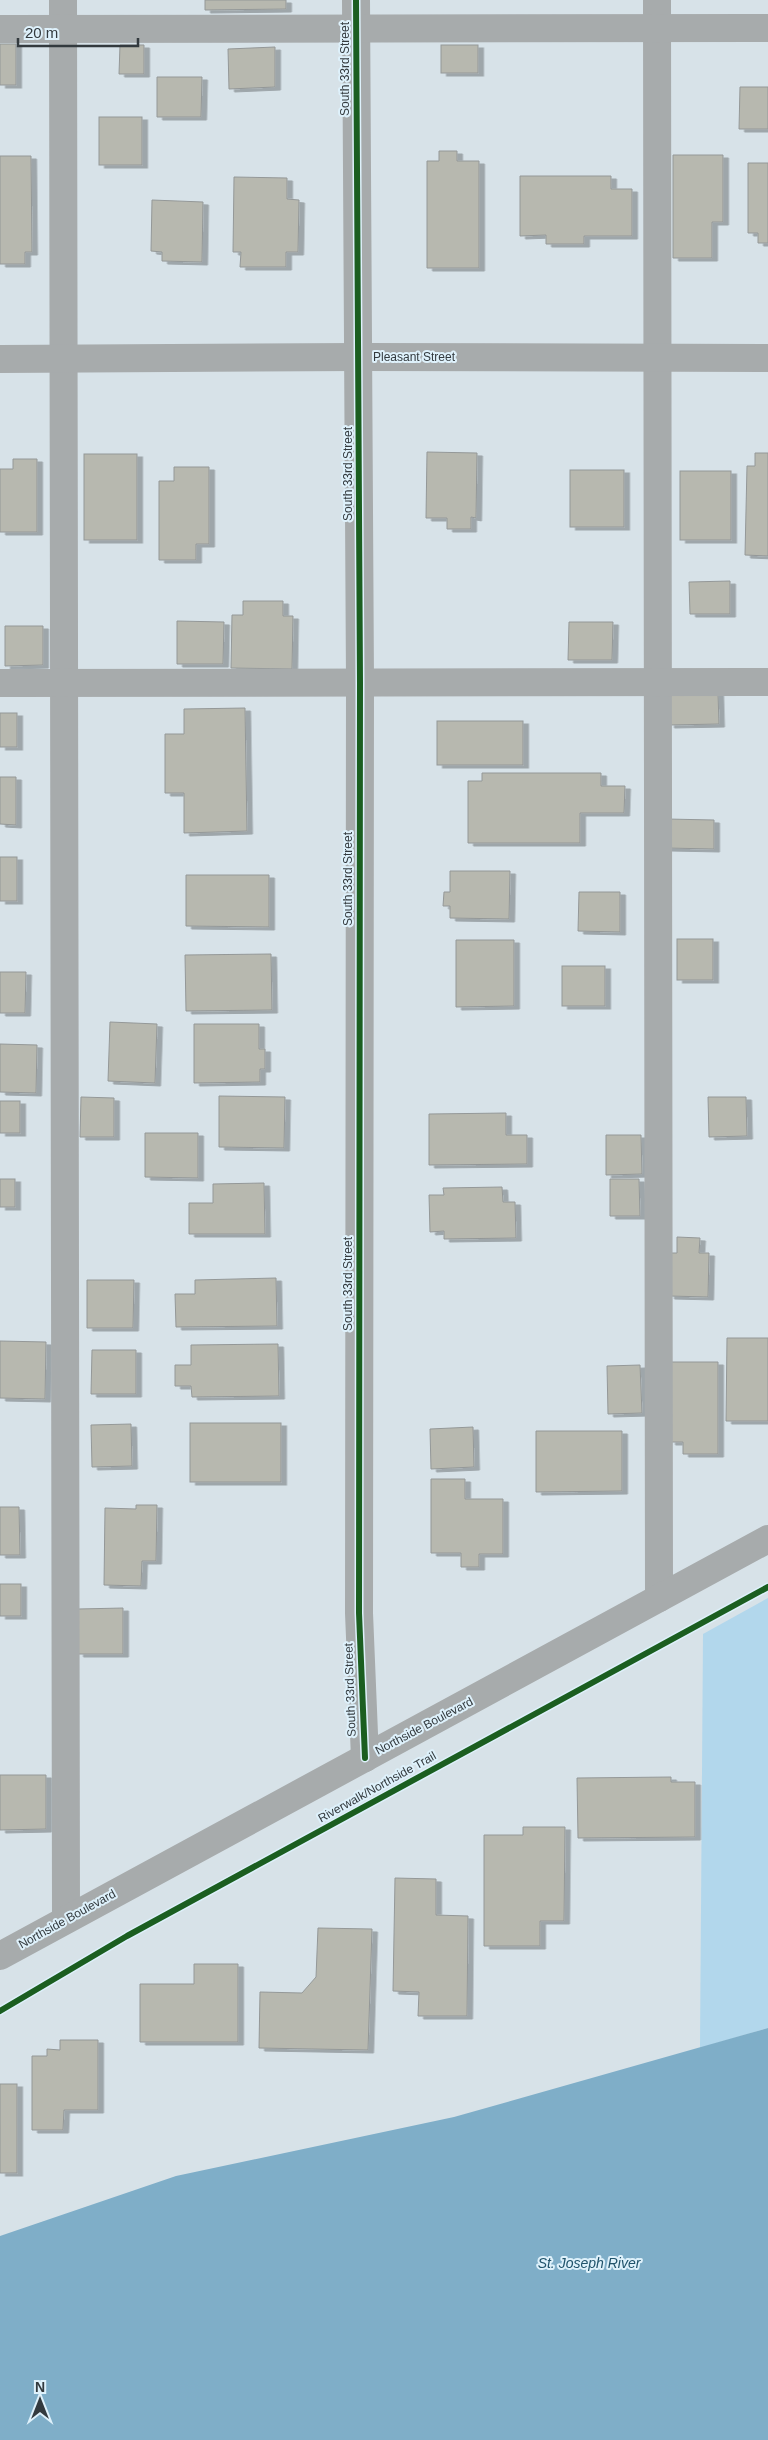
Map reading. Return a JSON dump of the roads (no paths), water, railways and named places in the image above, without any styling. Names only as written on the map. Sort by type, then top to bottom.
[{"type":"street","points":[[63,0],[66,1919]]},
{"type":"street","name":"South 33rd Street","points":[[356,0],[360,682],[359,1613],[365,1758]]},
{"type":"street","points":[[657,0],[659,1598]]},
{"type":"street","points":[[0,29],[768,28]]},
{"type":"street","name":"Pleasant Street","points":[[0,360],[358,357],[768,358]]},
{"type":"street","points":[[0,683],[768,682]]},
{"type":"street","name":"Northside Boulevard","points":[[0,1956],[768,1539]]},
{"type":"water","name":"St. Joseph River","points":[[768,2028],[768,2440],[0,2440],[0,2236],[176,2176],[454,2117]]}]
